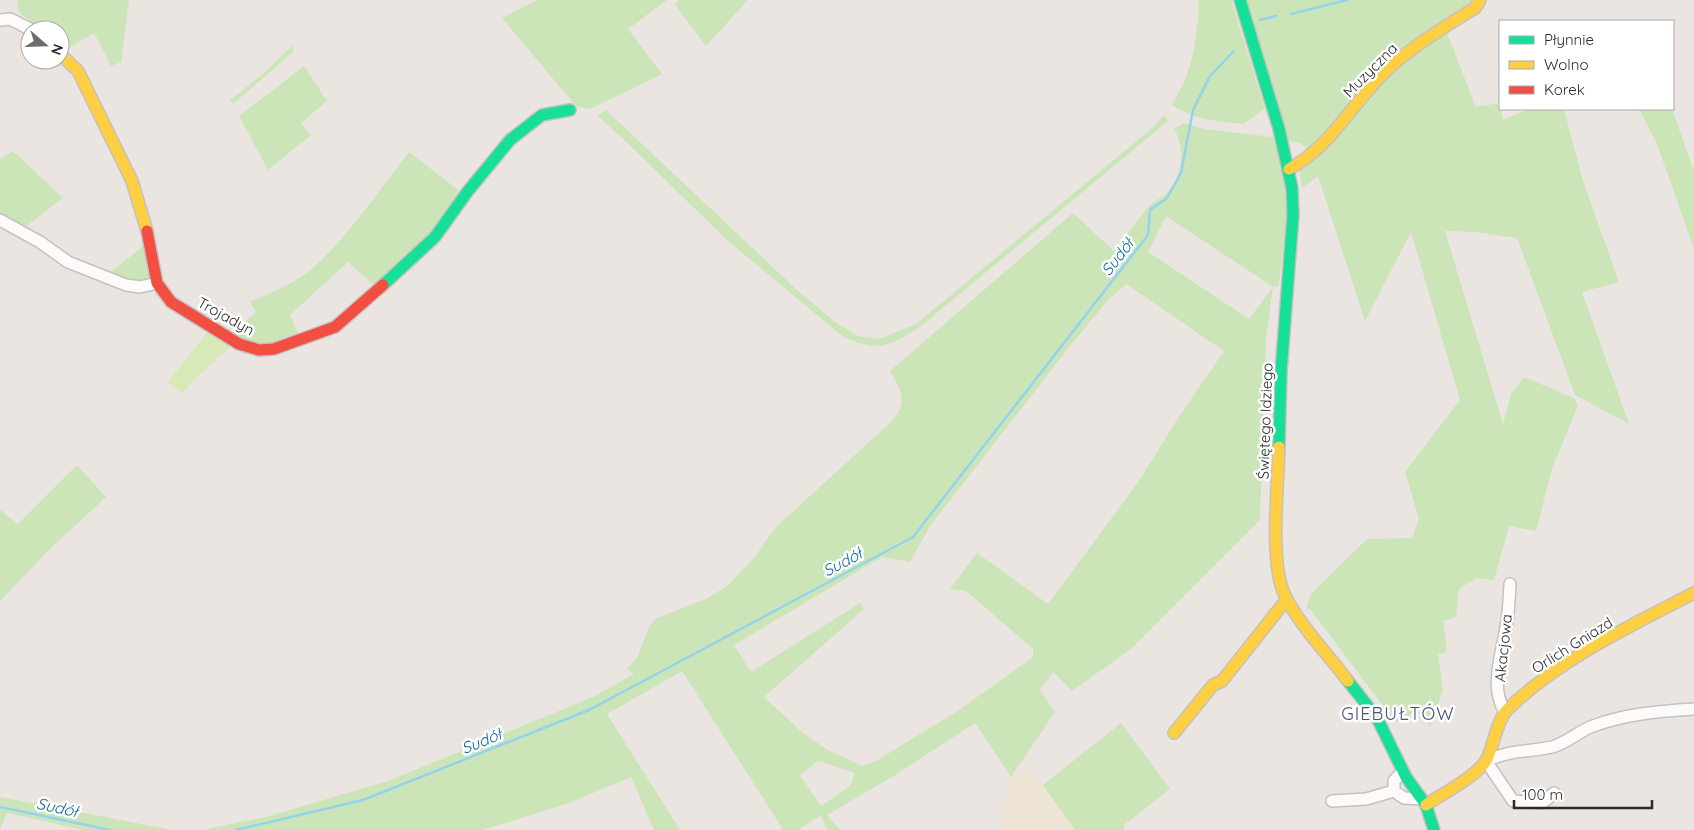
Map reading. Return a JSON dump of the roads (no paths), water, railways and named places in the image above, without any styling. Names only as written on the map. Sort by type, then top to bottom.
[{"type":"street","name":"Świętego Idziego","points":[[1240,0],[1289,169],[1293,215],[1281,372],[1277,516],[1278,572],[1287,598],[1378,718],[1403,770],[1424,802],[1434,830]]},
{"type":"street","name":"Muzyczna","points":[[1289,169],[1304,162],[1327,144],[1359,100],[1404,55],[1475,8],[1480,0]]},
{"type":"street","points":[[0,20],[10,19],[20,24]]},
{"type":"street","name":"Trojadyn","points":[[70,63],[78,71],[132,181],[146,222],[158,283],[171,302],[245,347],[259,350],[274,349],[312,338],[335,326],[400,271],[435,236],[510,140],[542,115],[570,110]]},
{"type":"street","points":[[0,220],[40,242],[68,262],[126,285],[140,287],[158,283]]},
{"type":"street","name":"Akacjowa","points":[[1505,712],[1501,707],[1497,679],[1507,626],[1510,584]]},
{"type":"street","name":"Orlich Gniazd","points":[[1424,802],[1470,775],[1486,761],[1505,712],[1544,678],[1631,626],[1694,594]]},
{"type":"street","points":[[1174,733],[1213,685],[1222,681],[1287,598]]},
{"type":"street","points":[[1554,793],[1542,803],[1512,800],[1486,761],[1511,752],[1554,747],[1590,727],[1608,721],[1652,711],[1694,709]]},
{"type":"street","points":[[1394,791],[1394,781],[1403,770]]},
{"type":"street","points":[[1394,791],[1404,798],[1424,802]]},
{"type":"street","points":[[1332,801],[1366,799],[1394,791]]},
{"type":"waterway","name":"Sudół","points":[[1291,14],[1347,0]]},
{"type":"waterway","name":"Sudół","points":[[1260,20],[1276,16]]},
{"type":"waterway","name":"Sudół","points":[[236,830],[363,800],[589,710],[913,537],[1148,235],[1150,210],[1167,198],[1181,173],[1193,110],[1210,76],[1234,51]]},
{"type":"waterway","name":"Sudół","points":[[0,807],[110,830]]},
{"type":"district","name":"GIEBUŁTÓW","points":[[1398,713]]}]
